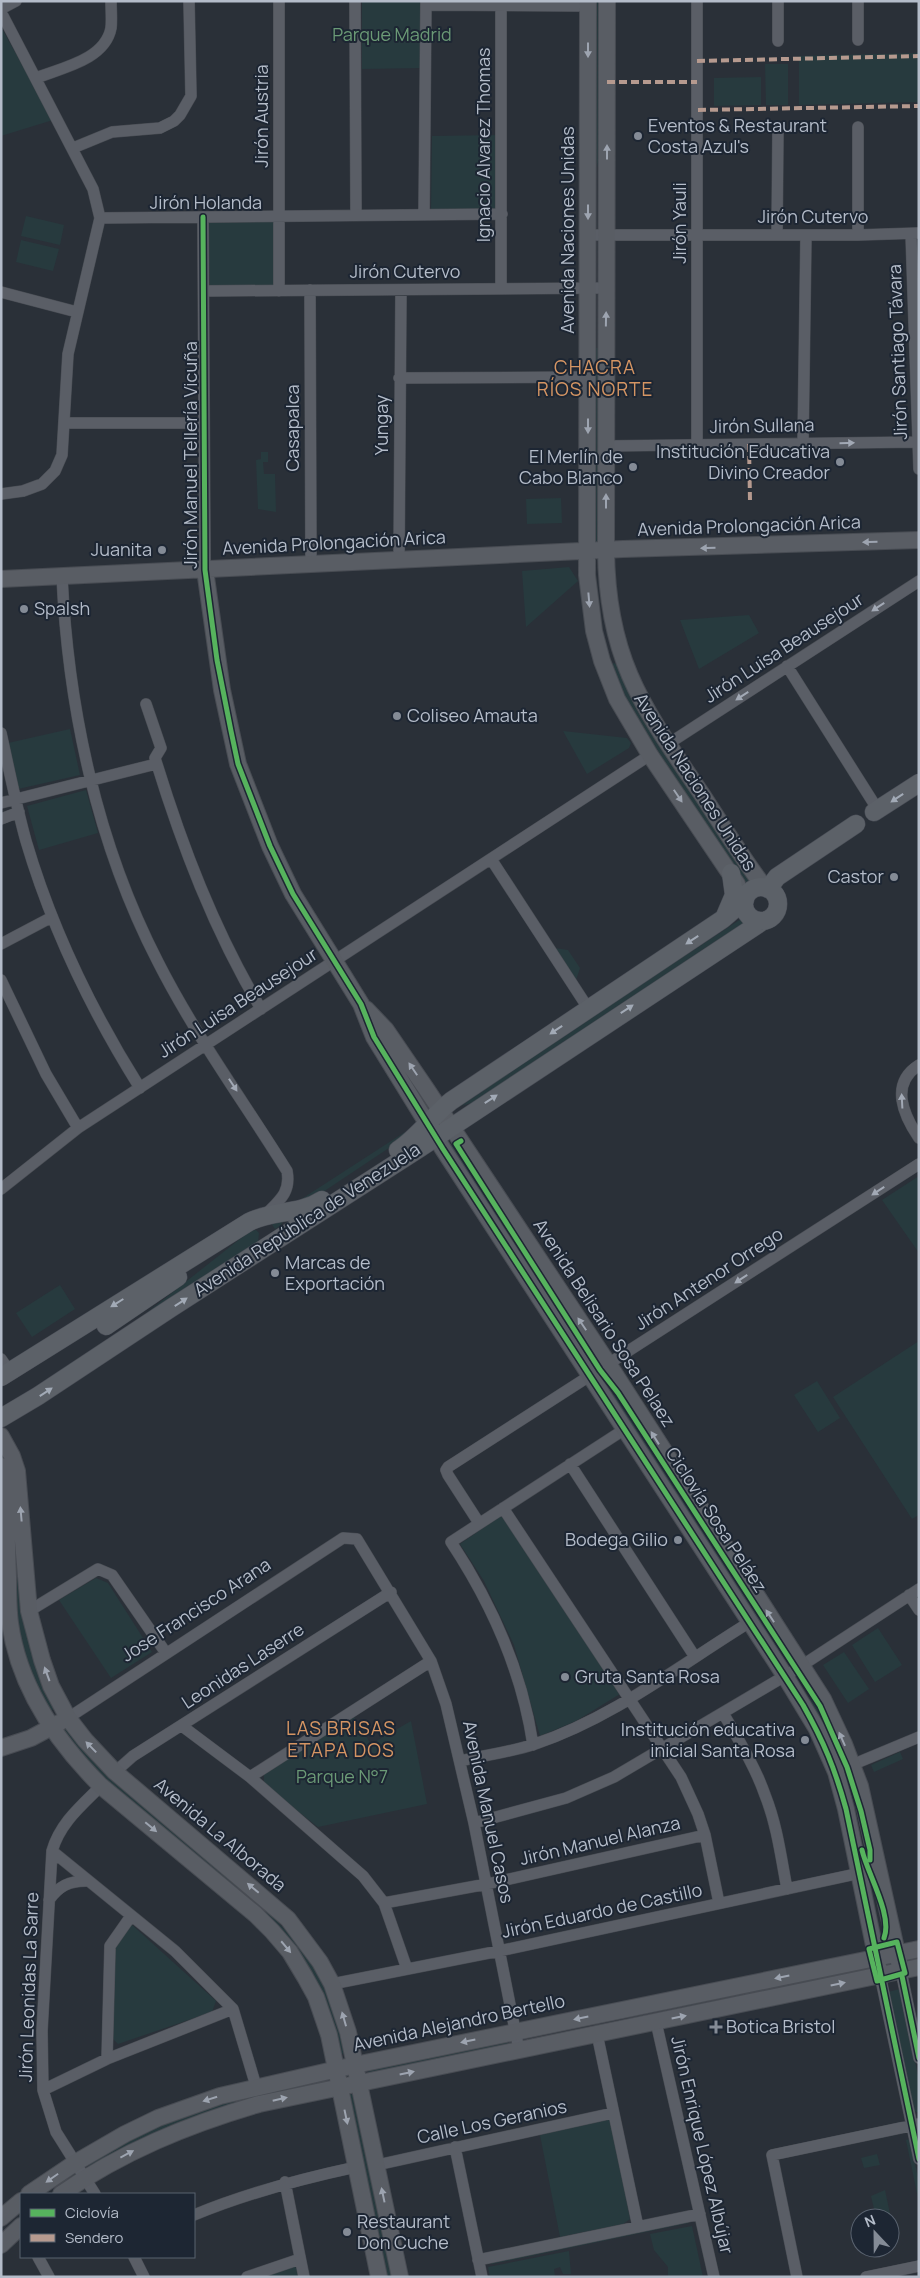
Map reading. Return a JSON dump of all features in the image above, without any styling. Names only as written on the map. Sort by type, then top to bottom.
[{"type":"main road","name":"Avenida Naciones Unidas","points":[[607,1],[606,550],[610,612],[620,654],[639,698],[668,744],[767,888]]},
{"type":"main road","name":"Avenida Naciones Unidas","points":[[588,4],[587,551],[592,622],[602,661],[617,699],[650,755],[731,874],[745,899]]},
{"type":"main road","name":"Avenida Prolongación Arica","points":[[1,578],[606,550],[919,540]]},
{"type":"main road","name":"Avenida Prolongación Arica","points":[[550,553],[574,562],[588,575]]},
{"type":"main road","name":"Jirón Manuel Tellería Vicuña","points":[[205,570],[222,690],[238,764],[282,873],[361,1004],[374,1037],[432,1129]]},
{"type":"main road","points":[[602,661],[620,654]]},
{"type":"main road","points":[[876,811],[919,783]]},
{"type":"main road","points":[[767,888],[777,877],[856,824]]},
{"type":"main road","points":[[723,919],[734,896],[731,874]]},
{"type":"main road","points":[[756,888],[767,888],[776,897],[777,909],[772,917],[763,921],[749,917],[744,907],[745,899],[756,888]]},
{"type":"main road","name":"Avenida República de Venezuela","points":[[2,1419],[265,1247],[432,1129],[440,1110],[588,1008],[723,919],[745,899]]},
{"type":"main road","name":"Avenida República de Venezuela","points":[[99,1323],[204,1250],[249,1222],[265,1215],[302,1210],[317,1203],[432,1129],[451,1126],[763,921]]},
{"type":"main road","name":"Jirón Manuel Tellería Vicuña","points":[[361,1004],[386,1030],[440,1110]]},
{"type":"main road","name":"Avenida Belisario Sosa Pelaez","points":[[440,1110],[609,1365],[827,1707],[853,1764],[879,1869],[901,1971]]},
{"type":"main road","points":[[432,1129],[785,1676],[817,1729],[836,1772],[880,1975]]},
{"type":"main road","points":[[249,1222],[255,1221],[266,1228],[269,1235],[265,1247]]},
{"type":"main road","name":"Avenida República de Venezuela","points":[[4,1369],[134,1308],[172,1282],[204,1250]]},
{"type":"main road","points":[[134,1308],[131,1316],[132,1321],[136,1324],[145,1325]]},
{"type":"main road","points":[[99,1323],[108,1335],[100,1356]]},
{"type":"main road","name":"Avenida La Alborada","points":[[1,1436],[11,1453],[17,1471],[29,1611],[51,1686],[68,1718],[85,1740],[115,1772],[288,1920],[311,1948],[332,1984],[348,2032],[400,2277]]},
{"type":"main road","points":[[1,1466],[5,1481],[9,1621],[13,1643],[26,1680],[50,1728],[78,1763],[101,1786],[255,1914],[290,1952],[305,1977],[323,2016],[336,2069],[378,2277]]},
{"type":"main road","name":"Jose Francisco Arana","points":[[1,1748],[30,1738],[68,1718]]},
{"type":"main road","name":"Avenida Alejandro Bertello","points":[[30,2193],[99,2148],[158,2118],[220,2096],[256,2086],[355,2064],[919,1949]]},
{"type":"main road","points":[[62,2193],[85,2178],[159,2138],[258,2104],[919,1967]]},
{"type":"main road","points":[[1,2244],[20,2229]]},
{"type":"street","points":[[1,9],[16,1]]},
{"type":"street","points":[[36,78],[83,60],[100,48],[111,27],[111,1]]},
{"type":"street","points":[[73,148],[112,132],[154,129],[167,125],[180,115],[191,96],[189,1]]},
{"type":"street","name":"Jirón Austria","points":[[279,1],[279,291]]},
{"type":"street","points":[[355,1],[356,215]]},
{"type":"street","name":"Jirón Yauli","points":[[697,1],[697,445]]},
{"type":"street","points":[[778,1],[778,41]]},
{"type":"street","points":[[858,1],[858,40]]},
{"type":"street","points":[[424,215],[426,3],[588,4]]},
{"type":"street","name":"Ignacio Alvarez Thomas","points":[[501,4],[501,289]]},
{"type":"street","points":[[1,12],[93,188],[100,218],[77,312],[66,370],[62,455],[49,478],[35,488],[1,494]]},
{"type":"street","points":[[858,127],[858,235]]},
{"type":"street","points":[[778,128],[778,235]]},
{"type":"street","name":"Jirón Holanda","points":[[100,218],[502,214]]},
{"type":"street","name":"Jirón Manuel Tellería Vicuña","points":[[204,217],[205,570]]},
{"type":"street","name":"Jirón Cutervo","points":[[588,234],[858,235],[915,233]]},
{"type":"street","name":"Jirón Santiago Távara","points":[[915,233],[919,469]]},
{"type":"street","points":[[803,444],[806,235]]},
{"type":"street","name":"Jirón Cutervo","points":[[204,291],[606,288]]},
{"type":"street","name":"Casapalca","points":[[310,290],[312,565]]},
{"type":"street","name":"Yungay","points":[[399,560],[399,378],[402,290]]},
{"type":"street","points":[[1,292],[77,312]]},
{"type":"street","points":[[399,378],[588,377]]},
{"type":"street","points":[[64,423],[204,424]]},
{"type":"street","name":"Jirón Sullana","points":[[606,446],[918,442]]},
{"type":"street","points":[[62,576],[69,665],[77,713],[104,827],[137,918],[158,962],[207,1044],[288,1171],[290,1185],[283,1196],[265,1215]]},
{"type":"street","name":"Jirón Luisa Beausejour","points":[[668,744],[919,581]]},
{"type":"street","points":[[787,666],[876,811]]},
{"type":"street","points":[[146,704],[161,748],[155,758],[172,815],[219,931],[261,1009]]},
{"type":"street","points":[[1,734],[15,798],[38,879],[52,917],[92,1007],[140,1088]]},
{"type":"street","name":"Jirón Luisa Beausejour","points":[[2,1188],[78,1128],[650,755]]},
{"type":"street","points":[[1,803],[156,764]]},
{"type":"street","points":[[1,819],[19,812]]},
{"type":"street","points":[[491,859],[588,1008]]},
{"type":"street","points":[[1,944],[52,917]]},
{"type":"street","points":[[1,980],[46,1074],[78,1128]]},
{"type":"street","points":[[919,1065],[905,1082],[901,1094],[902,1107],[907,1121],[919,1138]]},
{"type":"street","name":"Jirón Antenor Orrego","points":[[479,1523],[448,1475],[446,1470],[448,1467],[919,1164]]},
{"type":"street","points":[[533,1745],[524,1701],[502,1634],[470,1571],[451,1542],[625,1429]]},
{"type":"street","points":[[570,1464],[695,1656]]},
{"type":"street","points":[[503,1508],[681,1777],[698,1814],[705,1835],[719,1903]]},
{"type":"street","name":"Jose Francisco Arana","points":[[68,1718],[343,1538],[357,1539],[390,1592]]},
{"type":"street","points":[[29,1611],[98,1569],[112,1575],[166,1653]]},
{"type":"street","name":"Avenida Manuel Casos","points":[[390,1592],[432,1661],[446,1704],[461,1761],[519,2050]]},
{"type":"street","name":"Leonidas Laserre","points":[[115,1772],[133,1756],[390,1592]]},
{"type":"street","points":[[474,1823],[566,1798],[614,1776],[802,1666],[914,1592],[919,1610]]},
{"type":"street","points":[[461,1761],[533,1745],[590,1721],[750,1622]]},
{"type":"street","points":[[250,1777],[432,1661]]},
{"type":"street","points":[[723,1713],[751,1763],[766,1795],[776,1831],[787,1889]]},
{"type":"street","points":[[182,1726],[250,1777],[363,1876],[384,1904],[407,1969]]},
{"type":"street","points":[[836,1772],[919,1737]]},
{"type":"street","name":"Jirón Leonidas La Sarre","points":[[94,2193],[56,2132],[44,2090],[42,2031],[52,1851],[56,1838],[71,1815],[101,1786]]},
{"type":"street","name":"Jirón Manuel Alanza","points":[[384,1904],[486,1884],[705,1835]]},
{"type":"street","points":[[52,1851],[86,1881],[175,1951],[233,2009],[256,2086]]},
{"type":"street","name":"Jirón Eduardo de Castillo","points":[[332,1984],[499,1951],[879,1869]]},
{"type":"street","points":[[49,1900],[64,1884],[86,1881]]},
{"type":"street","points":[[107,2059],[110,1946],[131,1916]]},
{"type":"street","name":"Avenida Belisario Sosa Pelaez","points":[[901,1971],[919,2058]]},
{"type":"street","points":[[880,1975],[915,2125],[919,2159]]},
{"type":"street","points":[[44,2090],[107,2059],[233,2009]]},
{"type":"street","name":"Jirón Enrique López Albújar","points":[[656,2022],[714,2277]]},
{"type":"street","points":[[596,2034],[638,2227]]},
{"type":"street","name":"Calle Los Geranios","points":[[377,2165],[614,2114]]},
{"type":"street","points":[[797,2277],[772,2155],[915,2125]]},
{"type":"street","points":[[455,2148],[482,2277]]},
{"type":"street","points":[[195,2215],[237,2197],[286,2182],[356,2166]]},
{"type":"street","points":[[286,2182],[304,2277]]},
{"type":"street","points":[[478,2260],[700,2214]]},
{"type":"street","points":[[39,2258],[49,2277]]},
{"type":"street","points":[[134,2258],[144,2277]]},
{"type":"street","points":[[247,2277],[300,2259]]},
{"type":"street","points":[[866,2277],[919,2266]]},
{"type":"green space","name":"Parque Madrid","points":[[362,1],[422,1],[422,68],[362,69]]},
{"type":"green space","points":[[595,1],[602,1],[600,176],[595,154]]},
{"type":"green space","points":[[1,27],[53,120],[1,136]]},
{"type":"green space","points":[[919,53],[919,102],[799,105],[799,56]]},
{"type":"green space","points":[[765,64],[788,64],[788,105],[766,105]]},
{"type":"green space","points":[[761,77],[761,105],[714,106],[714,78]]},
{"type":"green space","points":[[499,135],[498,211],[431,211],[432,136]]},
{"type":"green space","points":[[26,216],[64,225],[60,245],[21,236]]},
{"type":"green space","points":[[207,218],[279,218],[280,285],[210,285]]},
{"type":"green space","points":[[21,240],[59,249],[53,271],[16,262]]},
{"type":"green space","points":[[595,348],[598,348],[602,542],[596,543],[594,540]]},
{"type":"green space","points":[[261,452],[268,452],[268,462],[263,462],[264,474],[275,474],[276,512],[258,509],[256,460],[261,459]]},
{"type":"green space","points":[[561,498],[562,523],[527,524],[526,499]]},
{"type":"green space","points":[[569,567],[578,581],[526,627],[522,571]]},
{"type":"green space","points":[[749,615],[759,633],[699,669],[680,620]]},
{"type":"green space","points":[[614,663],[619,666],[750,879],[752,884],[749,886],[744,883],[630,708],[612,665]]},
{"type":"green space","points":[[70,729],[80,775],[18,789],[8,743]]},
{"type":"green space","points":[[563,731],[627,738],[631,743],[629,748],[587,774]]},
{"type":"green space","points":[[86,790],[98,833],[39,850],[27,806]]},
{"type":"green space","points":[[741,919],[745,921],[743,924],[702,950],[671,975],[475,1102],[461,1106],[553,1042]]},
{"type":"green space","points":[[555,948],[568,950],[580,968],[576,980]]},
{"type":"green space","points":[[405,1132],[407,1136],[287,1216],[280,1226],[275,1229],[269,1220]]},
{"type":"green space","points":[[456,1144],[581,1337],[590,1358],[577,1345],[450,1148]]},
{"type":"green space","points":[[919,1176],[919,1253],[882,1200]]},
{"type":"green space","points":[[256,1230],[259,1233],[258,1242],[145,1314],[250,1231]]},
{"type":"green space","points":[[60,1285],[75,1309],[32,1337],[16,1313]]},
{"type":"green space","points":[[919,1341],[919,1515],[912,1519],[833,1397]]},
{"type":"green space","points":[[817,1381],[840,1418],[818,1432],[794,1395]]},
{"type":"green space","points":[[618,1393],[780,1643],[784,1654],[774,1647],[612,1397]]},
{"type":"green space","points":[[14,1492],[55,1708],[49,1712],[43,1707],[13,1618]]},
{"type":"green space","points":[[502,1515],[620,1694],[576,1721],[540,1736],[514,1645],[484,1581],[460,1544]]},
{"type":"green space","points":[[96,1578],[108,1583],[152,1652],[111,1678],[59,1600]]},
{"type":"green space","points":[[878,1628],[902,1665],[875,1682],[852,1645]]},
{"type":"green space","points":[[844,1652],[869,1689],[848,1703],[823,1665]]},
{"type":"green space","points":[[806,1690],[824,1717],[844,1763],[842,1765]]},
{"type":"green space","name":"Parque N°7","points":[[354,1717],[371,1744],[411,1721],[427,1804],[318,1827],[264,1785],[264,1774]]},
{"type":"green space","points":[[73,1723],[254,1896],[315,1963],[343,2028],[346,2052],[340,2055],[316,1983],[109,1787],[60,1730]]},
{"type":"green space","points":[[900,1752],[903,1759],[874,1772],[871,1765]]},
{"type":"green space","points":[[131,1924],[216,2001],[212,2012],[118,2044],[111,2037],[114,1945]]},
{"type":"green space","points":[[900,1989],[919,2080],[919,2113],[914,2111],[888,1992]]},
{"type":"green space","points":[[508,2038],[509,2042],[506,2046],[373,2075],[368,2071],[367,2067]]},
{"type":"green space","points":[[323,2075],[324,2086],[92,2169],[86,2163],[91,2158],[196,2109]]},
{"type":"green space","points":[[356,2093],[395,2277],[382,2277],[344,2096]]},
{"type":"green space","points":[[611,2117],[630,2219],[623,2224],[560,2237],[540,2135]]},
{"type":"green space","points":[[910,2139],[919,2182],[919,2203],[906,2140]]},
{"type":"green space","points":[[877,2154],[880,2165],[864,2168],[861,2158]]},
{"type":"green space","points":[[885,2190],[889,2208],[874,2208],[871,2196]]},
{"type":"green space","points":[[688,2220],[689,2223],[492,2264],[491,2260]]},
{"type":"green space","points":[[692,2226],[703,2277],[668,2277],[668,2267],[654,2250],[650,2234]]},
{"type":"green space","points":[[569,2251],[571,2274],[563,2274],[560,2267],[554,2269],[555,2277],[490,2277],[488,2267]]},
{"type":"green space","points":[[293,2266],[297,2268],[298,2277],[259,2277]]},
{"type":"marked path","points":[[697,61],[919,56]]},
{"type":"marked path","points":[[607,82],[697,82]]},
{"type":"marked path","points":[[698,110],[919,106]]},
{"type":"marked path","points":[[749,444],[750,501]]},
{"type":"cycle path","points":[[203,217],[205,570],[217,660],[238,764],[270,846],[293,894],[361,1004],[374,1037],[443,1149],[803,1705],[817,1731],[838,1781],[846,1809],[919,2159]]},
{"type":"cycle path","name":"Ciclovía Sosa Peláez","points":[[461,1141],[456,1144],[600,1370],[618,1393],[820,1706],[847,1767],[861,1811],[870,1850],[870,1860]]},
{"type":"cycle path","points":[[862,1850],[882,1906],[886,1929],[884,1938]]},
{"type":"cycle path","points":[[897,1942],[905,1973],[877,1981],[869,1949],[897,1942]]},
{"type":"cycle path","points":[[902,1976],[919,2058]]},
{"type":"place","name":"Eventos & Restaurant Costa Azul's","points":[[638,136]]},
{"type":"place","name":"Institución Educativa Divino Creador","points":[[840,462]]},
{"type":"place","name":"El Merlín de Cabo Blanco","points":[[633,467]]},
{"type":"place","name":"Juanita","points":[[162,550]]},
{"type":"place","name":"Spalsh","points":[[24,609]]},
{"type":"place","name":"Coliseo Amauta","points":[[397,716]]},
{"type":"place","name":"Castor","points":[[894,877]]},
{"type":"place","name":"Marcas de Exportación","points":[[275,1273]]},
{"type":"place","name":"Bodega Gilio","points":[[678,1540]]},
{"type":"place","name":"Gruta Santa Rosa","points":[[565,1677]]},
{"type":"place","name":"Institución educativa inicial Santa Rosa","points":[[805,1740]]},
{"type":"place","name":"Botica Bristol","points":[[716,2027]]},
{"type":"place","name":"Restaurant Don Cuche","points":[[347,2232]]},
{"type":"district","name":"CHACRA RÍOS NORTE","points":[[595,378]]},
{"type":"district","name":"LAS BRISAS ETAPA DOS","points":[[341,1739]]}]
